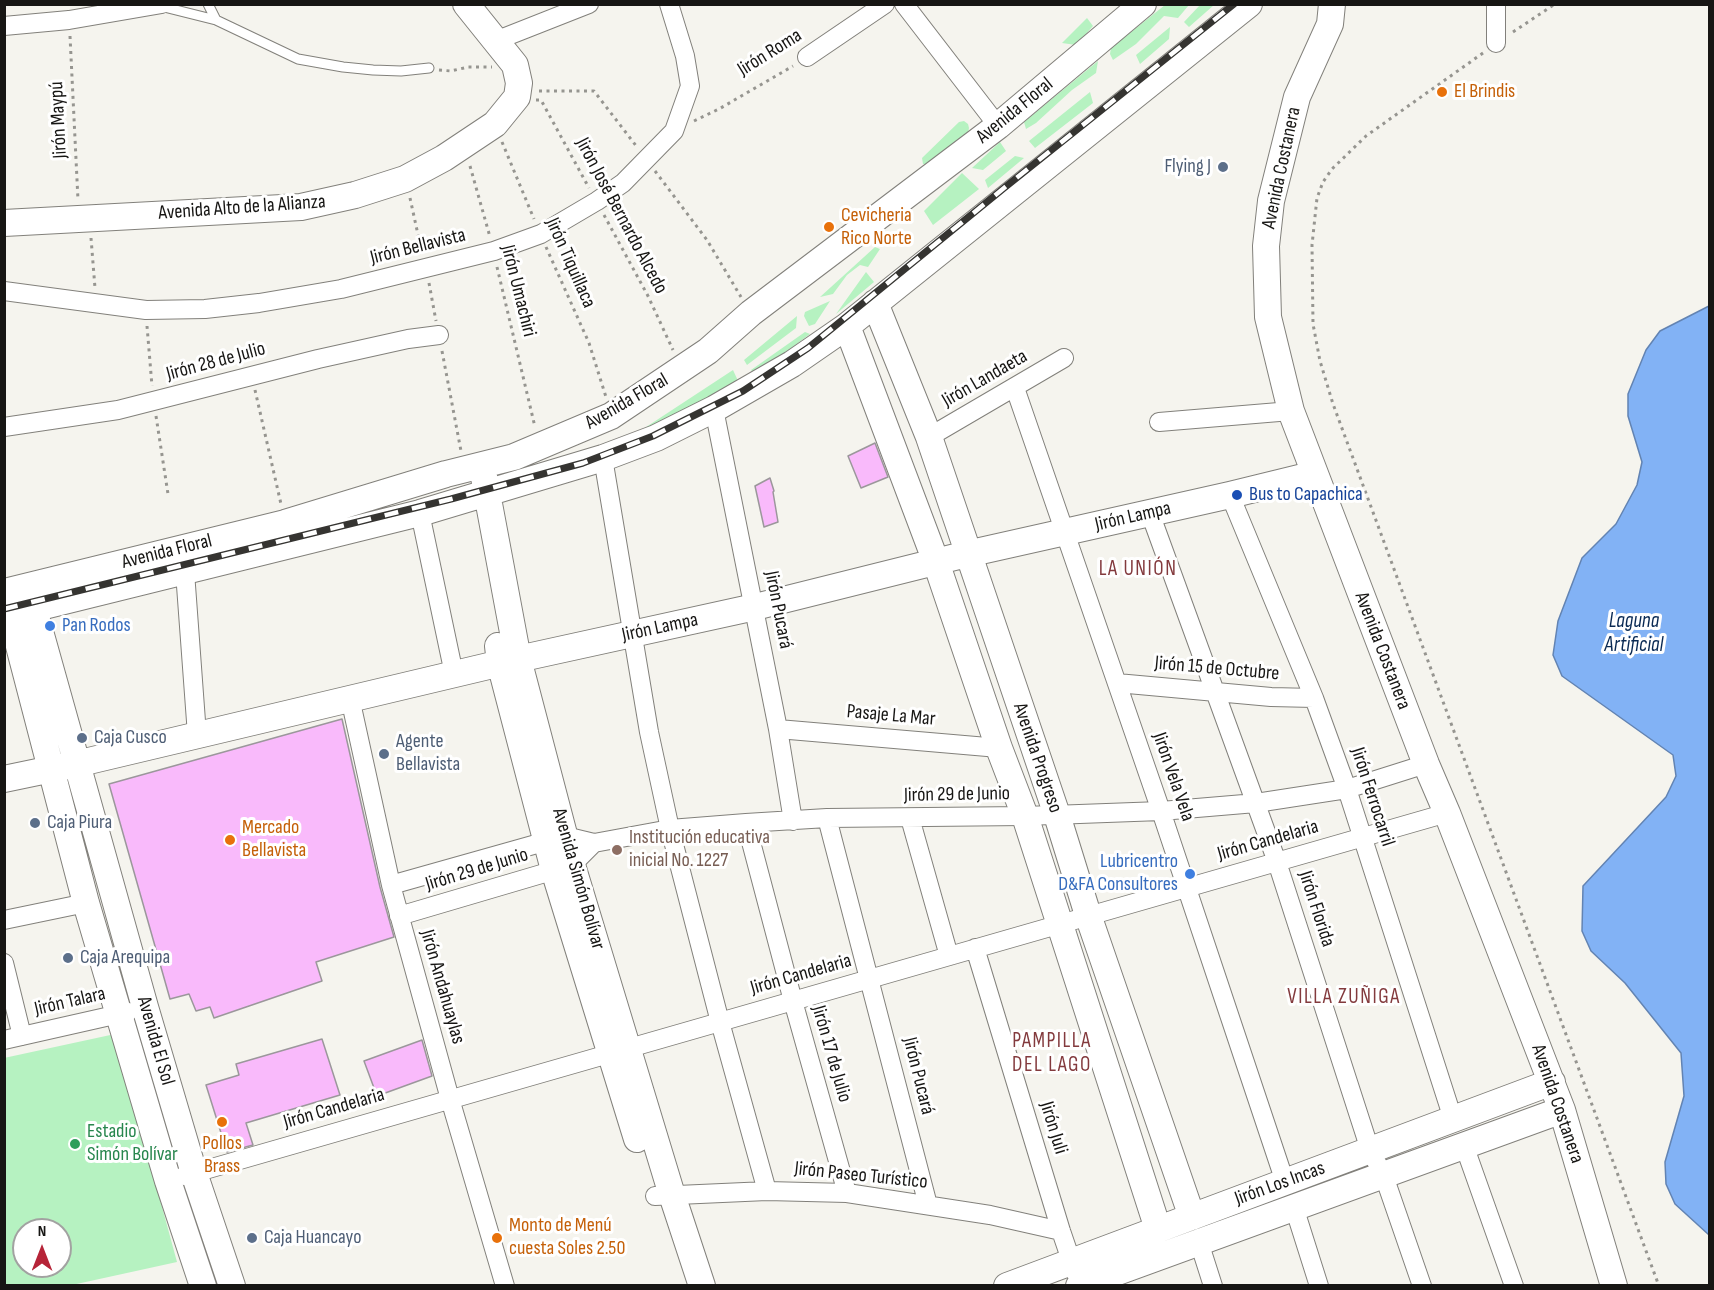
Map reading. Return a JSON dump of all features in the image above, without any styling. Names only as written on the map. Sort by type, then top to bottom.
[{"type":"street","points":[[466,4],[511,58],[517,85]]},
{"type":"street","points":[[495,41],[589,4]]},
{"type":"street","name":"Jirón Bellavista","points":[[4,291],[146,310],[173,311],[259,303],[341,289],[494,251],[540,234],[623,183],[674,130],[690,86],[685,56],[669,4]]},
{"type":"street","name":"Jirón Roma","points":[[807,57],[885,4]]},
{"type":"street","points":[[904,4],[998,126]]},
{"type":"street","name":"Avenida Floral","points":[[14,602],[473,467],[514,457],[611,416],[708,351],[750,314],[998,126],[1143,4]]},
{"type":"street","name":"Avenida Floral","points":[[14,602],[185,572],[420,513],[603,458],[656,438],[714,409],[792,364],[847,326],[1249,4]]},
{"type":"street","name":"Avenida Costanera","points":[[1332,4],[1330,24],[1297,97],[1271,201],[1266,246],[1268,317],[1291,411],[1562,1110],[1614,1286]]},
{"type":"street","points":[[1496,4],[1496,43]]},
{"type":"street","points":[[4,26],[69,20],[161,5]]},
{"type":"street","name":"Avenida Alto de la Alianza","points":[[4,223],[301,207],[327,202],[405,179],[444,158],[495,124],[517,85]]},
{"type":"street","name":"Avenida Progreso","points":[[875,303],[929,437],[1057,815],[1088,915],[1192,1217]]},
{"type":"street","name":"Avenida Progreso","points":[[847,326],[936,562],[999,748],[1025,816],[1158,1229]]},
{"type":"street","name":"Jirón 28 de Julio","points":[[4,427],[118,410],[364,348],[439,335]]},
{"type":"street","name":"Jirón Landaeta","points":[[929,437],[1064,358]]},
{"type":"street","name":"Jirón Vela Vela","points":[[1015,388],[1161,811],[1285,1182]]},
{"type":"street","name":"Jirón Pucará","points":[[714,409],[755,607],[793,821]]},
{"type":"street","points":[[1159,422],[1291,411]]},
{"type":"street","points":[[603,458],[649,732],[670,829],[767,1191]]},
{"type":"street","name":"Avenida Simón Bolívar","points":[[473,467],[481,496],[490,591],[563,868],[664,1196],[684,1286]]},
{"type":"street","name":"Jirón Lampa","points":[[4,778],[76,764],[509,661],[755,607],[967,554],[1315,474]]},
{"type":"street","name":"Jirón Ferrocarril","points":[[1230,495],[1314,698],[1347,789],[1454,1119]]},
{"type":"street","points":[[420,513],[453,674]]},
{"type":"street","name":"Jirón Florida","points":[[1150,513],[1277,862],[1370,1150],[1383,1176],[1422,1286]]},
{"type":"street","points":[[185,572],[198,735]]},
{"type":"street","name":"Avenida El Sol","points":[[14,602],[76,764],[194,1173],[232,1286]]},
{"type":"street","name":"Avenida El Sol","points":[[14,602],[51,769],[86,903],[168,1181],[203,1286]]},
{"type":"street","name":"Jirón 15 de Octubre","points":[[1117,683],[1215,693],[1314,698]]},
{"type":"street","name":"Jirón Andahuaylas","points":[[350,698],[399,916],[450,1099],[506,1286]]},
{"type":"street","name":"Pasaje La Mar","points":[[778,729],[999,748]]},
{"type":"street","name":"Jirón 29 de Junio","points":[[391,885],[556,839],[594,843],[670,829],[827,818],[1057,815],[1161,811],[1256,803],[1347,789],[1426,764]]},
{"type":"street","name":"Jirón Candelaria","points":[[168,1181],[1447,813]]},
{"type":"street","name":"Jirón Pucará","points":[[827,818],[928,1205]]},
{"type":"street","points":[[910,818],[950,956]]},
{"type":"street","name":"Jirón 17 de Julio","points":[[746,823],[847,1193]]},
{"type":"street","name":"Jirón 29 de Junio","points":[[399,916],[563,868],[594,843]]},
{"type":"street","points":[[4,920],[86,903]]},
{"type":"street","name":"Jirón Juli","points":[[975,948],[1077,1280]]},
{"type":"street","points":[[4,963],[13,1038]]},
{"type":"street","name":"Jirón Talara","points":[[13,1038],[146,1007]]},
{"type":"street","name":"Jirón Los Incas","points":[[1077,1280],[1158,1229],[1552,1082]]},
{"type":"street","name":"Jirón Los Incas","points":[[1007,1286],[1077,1280],[1199,1242],[1562,1110]]},
{"type":"street","points":[[1464,1145],[1514,1286]]},
{"type":"street","name":"Jirón Paseo Turístico","points":[[664,1196],[767,1191],[847,1193],[990,1215],[1061,1231]]},
{"type":"street","name":"Avenida Simón Bolívar","points":[[664,1196],[702,1286]]},
{"type":"street","points":[[1294,1207],[1319,1286]]},
{"type":"street","points":[[1199,1242],[1213,1286]]},
{"type":"lane","points":[[208,4],[216,20]]},
{"type":"lane","points":[[161,5],[216,20],[283,53],[314,63],[373,70],[401,71],[429,68]]},
{"type":"path","points":[[1555,4],[1496,43],[1366,136],[1332,169],[1323,182],[1317,198],[1312,245],[1313,324],[1320,361],[1334,404],[1659,1286]]},
{"type":"path","name":"Jirón Maypú","points":[[69,20],[84,218],[97,305]]},
{"type":"path","name":"Jirón Roma","points":[[674,130],[719,109],[807,57]]},
{"type":"path","points":[[429,68],[451,71],[502,67],[517,85]]},
{"type":"path","name":"Jirón José Bernardo Alcedo","points":[[517,85],[541,100],[648,296],[682,370]]},
{"type":"path","name":"Jirón Tiquillaca","points":[[495,124],[540,234],[589,343],[611,416]]},
{"type":"path","name":"Jirón Umachiri","points":[[464,144],[494,251],[540,446]]},
{"type":"path","points":[[252,375],[285,523]]},
{"type":"green space","points":[[1165,5],[1189,5],[1178,18],[1164,16],[1136,44],[1113,60],[1110,54],[1111,48]]},
{"type":"green space","points":[[1200,5],[1214,5],[1189,27],[1184,22]]},
{"type":"green space","points":[[1087,18],[1093,26],[1076,45],[1062,43]]},
{"type":"green space","points":[[1170,27],[1169,39],[1140,64],[1136,55]]},
{"type":"green space","points":[[1098,61],[1096,73],[1026,129],[1024,122]]},
{"type":"green space","points":[[1090,92],[1093,103],[1035,148],[1029,141]]},
{"type":"green space","points":[[964,121],[968,124],[968,133],[928,164],[923,164],[922,158],[959,122]]},
{"type":"green space","points":[[1000,142],[1006,151],[983,170],[972,168]]},
{"type":"green space","points":[[1015,156],[1024,158],[988,188],[985,180]]},
{"type":"green space","points":[[962,173],[979,189],[933,225],[924,211]]},
{"type":"green space","points":[[875,247],[880,249],[868,267],[860,265],[847,275],[833,294],[820,297]]},
{"type":"green space","points":[[866,272],[874,282],[836,314]]},
{"type":"green space","points":[[830,301],[815,324],[809,326],[804,316],[805,312]]},
{"type":"green space","points":[[797,316],[796,328],[747,365],[744,360]]},
{"type":"green space","points":[[805,332],[810,334],[755,375],[751,370]]},
{"type":"green space","points":[[733,370],[739,383],[637,433]]},
{"type":"green space","name":"Estadio Simón Bolívar","points":[[115,1034],[177,1262],[72,1285],[5,1285],[4,1058]]},
{"type":"water","name":"Laguna Artificial","points":[[1710,306],[1709,1235],[1675,1204],[1666,1184],[1665,1162],[1684,1096],[1681,1053],[1625,983],[1591,951],[1582,931],[1583,886],[1666,797],[1676,776],[1673,755],[1562,676],[1553,655],[1558,621],[1582,558],[1616,524],[1637,485],[1642,462],[1628,416],[1628,394],[1646,350],[1660,331]]},
{"type":"building","points":[[875,443],[888,477],[861,488],[848,456]]},
{"type":"building","points":[[770,478],[778,522],[764,527],[755,486]]},
{"type":"building","name":"Mercado Bellavista","points":[[342,719],[380,887],[394,937],[316,962],[322,981],[214,1018],[210,1007],[196,1011],[189,994],[170,999],[109,784]]},
{"type":"building","points":[[322,1039],[340,1095],[246,1123],[253,1145],[227,1152],[206,1085],[239,1075],[236,1064]]},
{"type":"building","points":[[422,1040],[432,1076],[377,1096],[364,1061]]},
{"type":"railway","points":[[4,609],[451,499],[583,463],[653,436],[743,391],[808,348],[1234,4]]},
{"type":"place","name":"El Brindis","points":[[1442,92]]},
{"type":"place","name":"Flying J","points":[[1223,167]]},
{"type":"place","name":"Cevicheria Rico Norte","points":[[829,227]]},
{"type":"place","name":"Bus to Capachica","points":[[1237,495]]},
{"type":"place","name":"Pan Rodos","points":[[50,626]]},
{"type":"place","name":"Caja Cusco","points":[[82,738]]},
{"type":"place","name":"Agente Bellavista","points":[[384,754]]},
{"type":"place","name":"Caja Piura","points":[[35,823]]},
{"type":"place","name":"Mercado Bellavista","points":[[230,840]]},
{"type":"place","name":"Institución educativa inicial No. 1227","points":[[617,850]]},
{"type":"place","name":"Lubricentro D&FA Consultores","points":[[1190,874]]},
{"type":"place","name":"Caja Arequipa","points":[[68,958]]},
{"type":"place","name":"Pollos Brass","points":[[222,1122]]},
{"type":"place","name":"Estadio Simón Bolívar","points":[[75,1144]]},
{"type":"place","name":"Caja Huancayo","points":[[252,1238]]},
{"type":"place","name":"Monto de Menú cuesta Soles 2.50","points":[[497,1238]]},
{"type":"district","name":"LA UNIÓN","points":[[1138,570]]},
{"type":"district","name":"VILLA ZUÑIGA","points":[[1344,998]]},
{"type":"district","name":"PAMPILLA DEL LAGO","points":[[1052,1054]]}]
